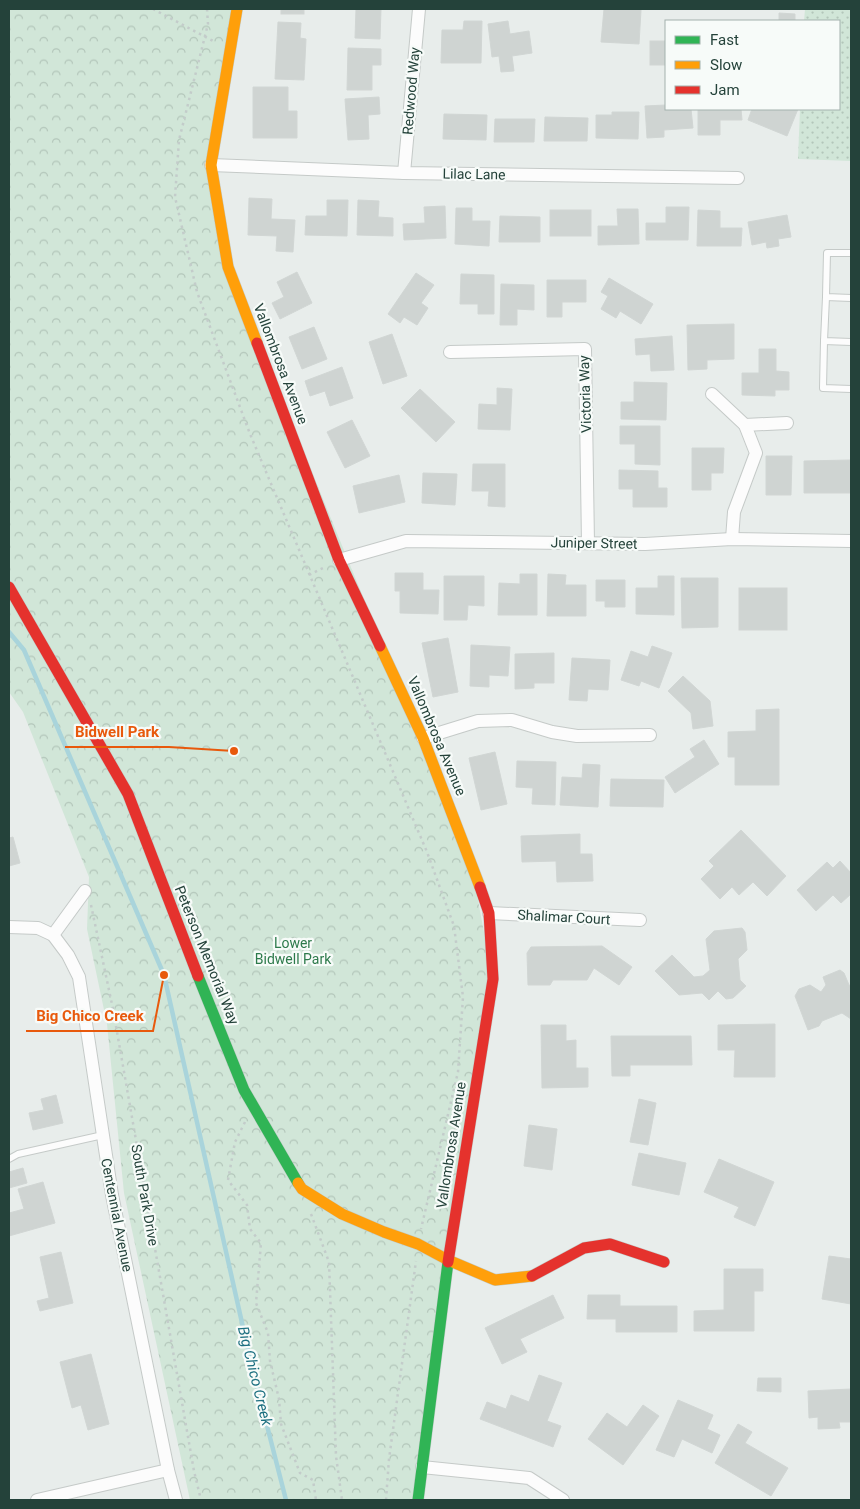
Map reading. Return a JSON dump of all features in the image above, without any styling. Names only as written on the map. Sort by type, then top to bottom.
[{"type":"street","name":"Vallombrosa Avenue","points":[[237,9],[211,165],[228,267],[340,560],[424,738],[489,913],[493,980],[448,1260],[418,1500]]},
{"type":"street","name":"Redwood Way","points":[[404,173],[419,9]]},
{"type":"street","name":"Lilac Lane","points":[[211,165],[404,173],[738,178]]},
{"type":"street","name":"Victoria Way","points":[[450,352],[585,349],[588,543]]},
{"type":"street","points":[[712,394],[745,425],[756,453],[734,512],[732,539]]},
{"type":"street","points":[[745,425],[787,423]]},
{"type":"street","name":"Juniper Street","points":[[340,560],[406,541],[644,544],[732,539],[851,541]]},
{"type":"street","name":"Peterson Memorial Way","points":[[9,587],[128,794],[244,1090],[302,1189],[342,1214],[418,1244],[448,1260],[495,1280],[529,1277],[584,1248],[610,1244],[664,1262]]},
{"type":"street","points":[[424,738],[478,721],[512,720],[552,732],[577,736],[650,736]]},
{"type":"street","points":[[9,927],[38,928],[53,936],[85,891]]},
{"type":"street","name":"Shalimar Court","points":[[489,913],[640,920]]},
{"type":"street","name":"Centennial Avenue","points":[[53,936],[68,954],[78,977],[112,1195],[168,1470],[176,1500]]},
{"type":"street","points":[[422,1467],[528,1478],[563,1500]]},
{"type":"street","points":[[37,1500],[168,1470]]},
{"type":"lane","points":[[851,253],[828,253],[823,388],[851,389]]},
{"type":"lane","points":[[826,297],[851,298]]},
{"type":"lane","points":[[824,341],[851,342]]},
{"type":"lane","points":[[9,1159],[18,1154],[103,1135]]},
{"type":"path","points":[[153,9],[230,49]]},
{"type":"path","points":[[208,9],[208,24],[179,140],[175,197],[197,292],[250,434],[427,852],[454,926],[463,997],[458,1072],[418,1244],[389,1458],[386,1500]]},
{"type":"path","name":"South Park Drive","points":[[85,891],[93,908],[113,1009],[194,1471],[201,1500]]},
{"type":"path","points":[[253,1104],[235,1142],[228,1180],[247,1206],[250,1229],[261,1243],[256,1303],[268,1333],[270,1361],[279,1399],[281,1424],[300,1473],[313,1480],[316,1500]]},
{"type":"path","points":[[302,1189],[329,1262],[336,1456],[342,1500]]},
{"type":"green space","name":"Lower Bidwell Park","points":[[9,9],[234,9],[211,165],[228,267],[470,858],[493,980],[418,1500],[190,1500],[124,1193],[107,1024],[87,929],[89,877],[23,712],[9,692]]},
{"type":"green space","points":[[805,9],[851,9],[851,161],[798,159],[800,110],[840,110],[840,20],[804,20]]},
{"type":"building","points":[[281,9],[304,9],[304,14],[281,14]]},
{"type":"building","points":[[356,9],[381,9],[380,39],[355,38]]},
{"type":"building","points":[[604,9],[641,10],[639,44],[601,42]]},
{"type":"building","points":[[779,13],[795,14],[795,20],[779,20]]},
{"type":"building","points":[[464,21],[482,21],[481,63],[441,63],[442,30],[463,30]]},
{"type":"building","points":[[508,21],[510,34],[529,31],[532,53],[512,56],[514,71],[501,72],[499,56],[492,57],[488,24]]},
{"type":"building","points":[[278,22],[301,23],[300,38],[306,39],[304,80],[275,79]]},
{"type":"building","points":[[650,41],[665,41],[665,65],[650,65]]},
{"type":"building","points":[[348,48],[381,49],[381,65],[372,65],[372,90],[347,90]]},
{"type":"building","points":[[253,87],[288,87],[288,111],[297,111],[297,138],[253,138]]},
{"type":"building","points":[[379,97],[380,114],[368,115],[369,139],[348,140],[345,99]]},
{"type":"building","points":[[665,105],[665,110],[691,110],[693,128],[664,130],[664,137],[647,138],[645,106]]},
{"type":"building","points":[[698,110],[741,110],[742,120],[720,120],[720,135],[698,135]]},
{"type":"building","points":[[752,110],[798,110],[787,136],[748,120]]},
{"type":"building","points":[[612,112],[639,112],[638,139],[596,138],[596,115],[612,115]]},
{"type":"building","points":[[444,114],[487,115],[486,140],[443,139]]},
{"type":"building","points":[[545,117],[588,118],[587,141],[544,141]]},
{"type":"building","points":[[495,119],[535,119],[534,142],[494,142]]},
{"type":"building","points":[[249,198],[272,199],[271,219],[295,220],[293,252],[276,251],[277,236],[248,235]]},
{"type":"building","points":[[327,200],[348,200],[347,236],[305,235],[306,216],[327,216]]},
{"type":"building","points":[[358,200],[379,201],[378,217],[393,218],[393,236],[357,235]]},
{"type":"building","points":[[445,206],[446,238],[404,240],[403,224],[425,223],[424,207]]},
{"type":"building","points":[[666,207],[689,207],[688,240],[646,240],[646,223],[666,223]]},
{"type":"building","points":[[456,208],[472,208],[472,221],[490,221],[489,246],[455,244]]},
{"type":"building","points":[[617,209],[638,209],[639,244],[598,245],[598,226],[618,226]]},
{"type":"building","points":[[550,210],[591,210],[591,236],[550,236]]},
{"type":"building","points":[[698,210],[720,211],[720,228],[742,228],[741,246],[697,246]]},
{"type":"building","points":[[787,215],[791,237],[778,239],[779,246],[767,248],[766,242],[752,245],[748,222]]},
{"type":"building","points":[[500,216],[540,217],[540,242],[499,242]]},
{"type":"building","points":[[297,272],[312,303],[280,319],[272,303],[284,297],[277,282]]},
{"type":"building","points":[[416,273],[434,285],[421,303],[428,308],[417,325],[404,317],[400,323],[388,314]]},
{"type":"building","points":[[461,274],[494,275],[494,314],[478,314],[478,304],[460,304]]},
{"type":"building","points":[[609,278],[653,304],[641,324],[620,311],[616,318],[601,309],[608,296],[601,292]]},
{"type":"building","points":[[547,280],[586,280],[586,302],[562,302],[562,317],[547,317]]},
{"type":"building","points":[[501,284],[534,285],[534,310],[517,309],[517,325],[500,325]]},
{"type":"building","points":[[734,324],[734,359],[707,360],[707,369],[688,370],[687,325]]},
{"type":"building","points":[[314,327],[327,359],[302,369],[289,337]]},
{"type":"building","points":[[392,334],[407,376],[383,384],[369,342]]},
{"type":"building","points":[[672,336],[674,370],[651,371],[650,354],[636,355],[635,339]]},
{"type":"building","points":[[759,349],[776,349],[776,371],[789,372],[789,390],[775,390],[775,396],[742,395],[742,373],[759,373]]},
{"type":"building","points":[[342,367],[353,398],[330,406],[325,391],[310,396],[305,381]]},
{"type":"building","points":[[634,382],[667,383],[666,420],[621,419],[621,402],[634,402]]},
{"type":"building","points":[[497,388],[512,389],[510,430],[478,429],[479,404],[497,405]]},
{"type":"building","points":[[420,389],[455,422],[436,442],[401,408]]},
{"type":"building","points":[[352,420],[370,456],[345,468],[327,432]]},
{"type":"building","points":[[620,426],[660,426],[660,465],[635,464],[635,444],[620,444]]},
{"type":"building","points":[[692,448],[724,448],[723,473],[711,473],[711,490],[692,490]]},
{"type":"building","points":[[766,456],[792,456],[791,495],[766,495]]},
{"type":"building","points":[[850,460],[851,493],[804,493],[804,461]]},
{"type":"building","points":[[473,464],[505,464],[505,507],[488,506],[489,491],[472,491]]},
{"type":"building","points":[[619,470],[658,471],[658,488],[667,488],[667,507],[633,507],[633,489],[619,489]]},
{"type":"building","points":[[423,473],[457,474],[455,505],[422,503]]},
{"type":"building","points":[[399,475],[405,502],[359,513],[353,486]]},
{"type":"building","points":[[395,573],[423,573],[423,590],[439,590],[438,614],[400,613],[400,591],[395,591]]},
{"type":"building","points":[[520,574],[537,574],[537,615],[498,615],[499,583],[520,584]]},
{"type":"building","points":[[548,574],[566,575],[565,585],[586,585],[586,616],[547,616]]},
{"type":"building","points":[[444,576],[484,576],[484,606],[468,605],[467,620],[444,620]]},
{"type":"building","points":[[658,576],[674,576],[674,615],[636,614],[636,588],[658,588]]},
{"type":"building","points":[[681,578],[718,578],[718,627],[682,628]]},
{"type":"building","points":[[596,580],[625,580],[625,607],[605,607],[605,601],[596,601]]},
{"type":"building","points":[[739,588],[787,588],[787,630],[739,630]]},
{"type":"building","points":[[448,638],[458,692],[433,697],[422,643]]},
{"type":"building","points":[[471,645],[510,647],[508,676],[489,675],[489,687],[470,686]]},
{"type":"building","points":[[652,646],[672,653],[659,688],[641,681],[639,686],[621,680],[631,651],[648,657]]},
{"type":"building","points":[[554,653],[554,683],[534,683],[534,688],[515,689],[515,654]]},
{"type":"building","points":[[572,658],[610,660],[608,690],[588,689],[587,701],[569,700]]},
{"type":"building","points":[[683,676],[710,701],[713,726],[693,729],[691,713],[668,691]]},
{"type":"building","points":[[779,709],[779,785],[735,785],[735,757],[728,757],[728,732],[756,731],[756,710]]},
{"type":"building","points":[[704,740],[719,764],[675,793],[665,777],[695,757],[690,749]]},
{"type":"building","points":[[495,752],[507,804],[481,810],[469,758]]},
{"type":"building","points":[[517,761],[556,762],[555,805],[532,804],[533,788],[516,787]]},
{"type":"building","points":[[583,764],[600,765],[598,807],[560,805],[562,777],[582,778]]},
{"type":"building","points":[[611,779],[664,780],[663,807],[610,806]]},
{"type":"building","points":[[741,830],[786,876],[767,896],[753,882],[739,895],[732,887],[720,899],[701,879],[714,866],[709,861]]},
{"type":"building","points":[[580,834],[580,854],[592,854],[593,881],[557,882],[556,861],[522,862],[521,836]]},
{"type":"building","points":[[13,837],[20,863],[9,866],[9,838]]},
{"type":"building","points":[[840,861],[851,873],[851,894],[841,903],[833,895],[816,911],[797,890],[827,862],[833,868]]},
{"type":"building","points":[[742,928],[745,932],[747,950],[738,959],[740,980],[746,986],[733,998],[726,999],[718,991],[709,1000],[702,993],[679,995],[655,971],[672,955],[694,977],[703,976],[710,970],[706,939],[714,931]]},
{"type":"building","points":[[602,946],[632,967],[619,985],[594,968],[587,980],[553,980],[550,985],[528,985],[527,953],[531,947]]},
{"type":"building","points":[[840,970],[844,973],[851,986],[851,1019],[842,1013],[822,1021],[819,1026],[808,1030],[795,996],[799,989],[810,985],[821,992],[826,985],[823,977]]},
{"type":"building","points":[[775,1024],[775,1077],[734,1077],[735,1050],[718,1050],[718,1025]]},
{"type":"building","points":[[541,1025],[566,1025],[566,1041],[576,1040],[576,1068],[588,1068],[588,1087],[542,1088]]},
{"type":"building","points":[[611,1036],[691,1036],[692,1065],[630,1065],[630,1076],[612,1076]]},
{"type":"building","points":[[56,1095],[63,1123],[33,1130],[29,1113],[44,1110],[41,1099]]},
{"type":"building","points":[[639,1099],[656,1103],[648,1145],[630,1142]]},
{"type":"building","points":[[529,1125],[557,1129],[552,1170],[524,1166]]},
{"type":"building","points":[[639,1153],[686,1163],[679,1195],[632,1185]]},
{"type":"building","points":[[719,1159],[774,1182],[755,1226],[734,1217],[739,1207],[704,1192]]},
{"type":"building","points":[[23,1168],[27,1183],[9,1188],[9,1172]]},
{"type":"building","points":[[43,1182],[55,1223],[9,1236],[9,1213],[24,1209],[18,1189]]},
{"type":"building","points":[[61,1252],[73,1303],[40,1311],[37,1301],[49,1298],[40,1257]]},
{"type":"building","points":[[829,1256],[851,1259],[851,1304],[822,1299]]},
{"type":"building","points":[[724,1269],[763,1269],[763,1291],[754,1291],[754,1331],[694,1331],[694,1311],[724,1310]]},
{"type":"building","points":[[553,1295],[564,1318],[520,1339],[527,1352],[502,1364],[485,1328]]},
{"type":"building","points":[[588,1295],[620,1295],[620,1306],[677,1306],[677,1332],[616,1332],[616,1319],[587,1319]]},
{"type":"building","points":[[91,1354],[109,1424],[88,1430],[81,1405],[72,1408],[60,1362]]},
{"type":"building","points":[[539,1375],[562,1383],[547,1421],[561,1426],[553,1447],[480,1419],[487,1402],[506,1409],[511,1395],[529,1402]]},
{"type":"building","points":[[758,1378],[781,1378],[781,1392],[757,1391]]},
{"type":"building","points":[[851,1389],[851,1422],[839,1422],[840,1428],[818,1429],[818,1417],[809,1418],[808,1391]]},
{"type":"building","points":[[678,1400],[713,1415],[707,1429],[720,1435],[712,1453],[682,1439],[674,1457],[656,1450]]},
{"type":"building","points":[[643,1405],[659,1416],[623,1465],[588,1439],[607,1413],[627,1427]]},
{"type":"building","points":[[738,1424],[752,1432],[745,1443],[788,1468],[771,1496],[715,1463]]},
{"type":"waterway","name":"Big Chico Creek","points":[[9,632],[24,650],[164,975],[251,1363],[286,1500]]},
{"type":"traffic: fast","points":[[198,976],[244,1090],[298,1183]]},
{"type":"traffic: fast","points":[[418,1500],[448,1262]]},
{"type":"traffic: slow","points":[[237,9],[211,165],[228,267],[257,343]]},
{"type":"traffic: slow","points":[[380,646],[423,738],[480,887]]},
{"type":"traffic: slow","points":[[298,1183],[302,1189],[342,1214],[418,1244],[448,1260],[495,1280],[532,1276]]},
{"type":"traffic: jam","points":[[257,343],[339,560],[380,646]]},
{"type":"traffic: jam","points":[[9,587],[128,794],[198,976]]},
{"type":"traffic: jam","points":[[448,1262],[493,979],[489,913],[480,887]]},
{"type":"traffic: jam","points":[[532,1276],[584,1248],[610,1244],[664,1262]]},
{"type":"place","name":"Bidwell Park","points":[[234,751]]},
{"type":"place","name":"Big Chico Creek","points":[[164,975]]}]
